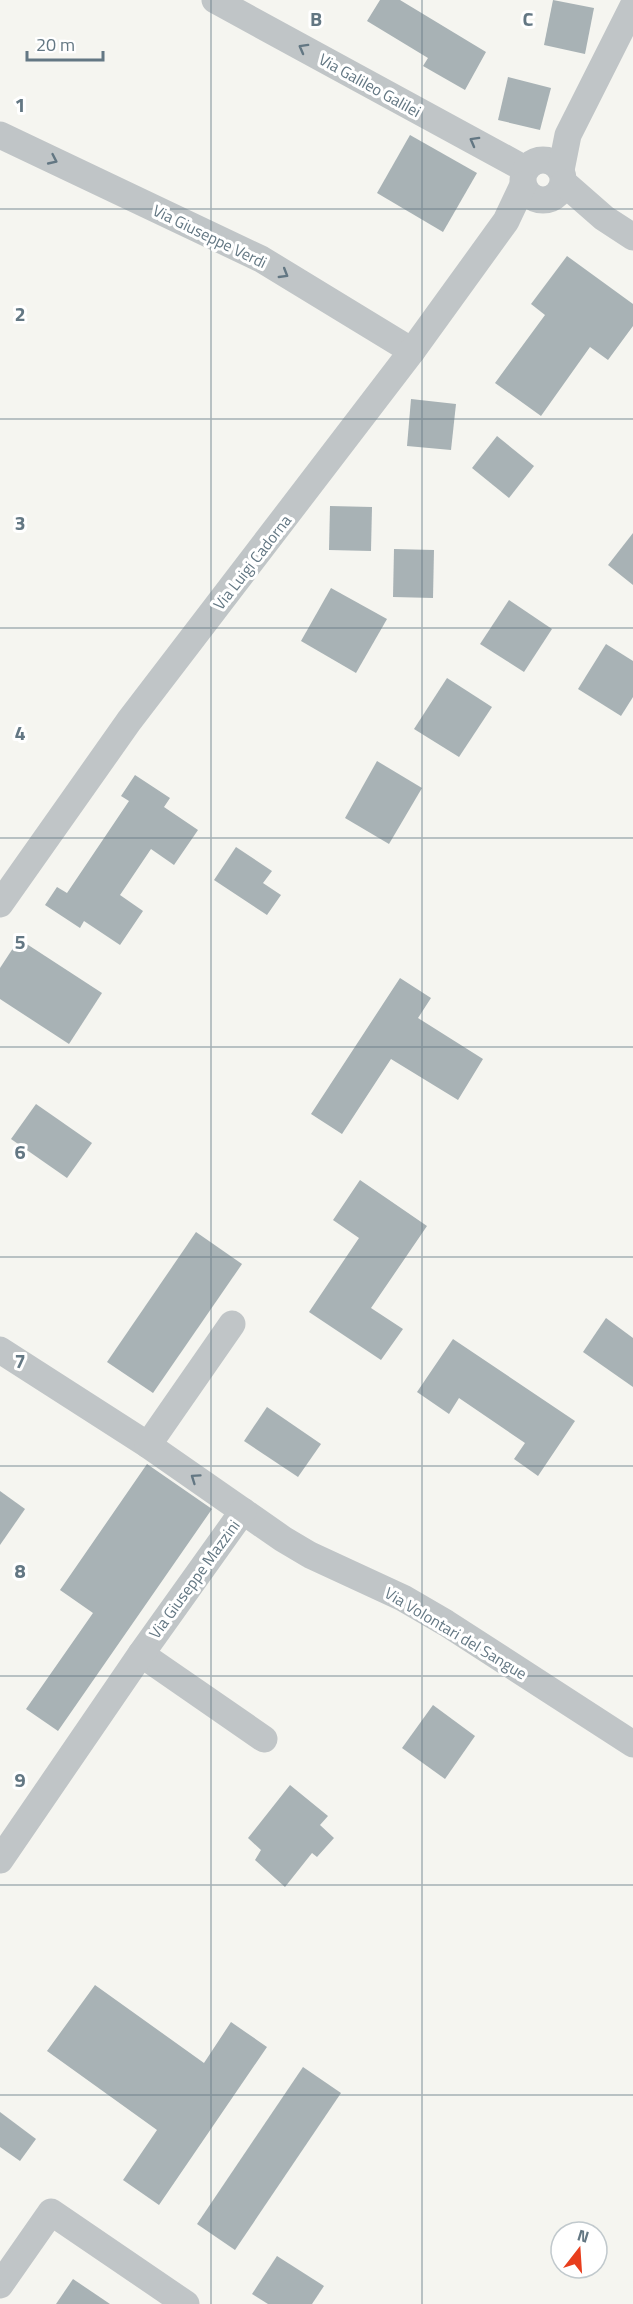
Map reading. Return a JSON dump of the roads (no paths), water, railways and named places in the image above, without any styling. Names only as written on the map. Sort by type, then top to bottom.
[{"type":"street","name":"Via Galileo Galilei","points":[[215,0],[544,181],[633,237]]},
{"type":"street","name":"Via Luigi Cadorna","points":[[0,904],[129,721],[412,351],[506,221],[544,181],[633,6]]},
{"type":"street","name":"Via Giuseppe Verdi","points":[[0,135],[261,259],[412,351]]},
{"type":"street","points":[[148,1445],[232,1324]]},
{"type":"street","name":"Via Giuseppe Mazzini","points":[[0,1350],[148,1445],[243,1511],[141,1654],[0,1860]]},
{"type":"street","name":"Via Volontari del Sangue","points":[[243,1511],[270,1531],[310,1555],[393,1593],[446,1623],[633,1744]]},
{"type":"street","name":"Via Giuseppe Mazzini","points":[[141,1654],[264,1739]]},
{"type":"street","points":[[0,2285],[51,2212],[186,2304]]}]
